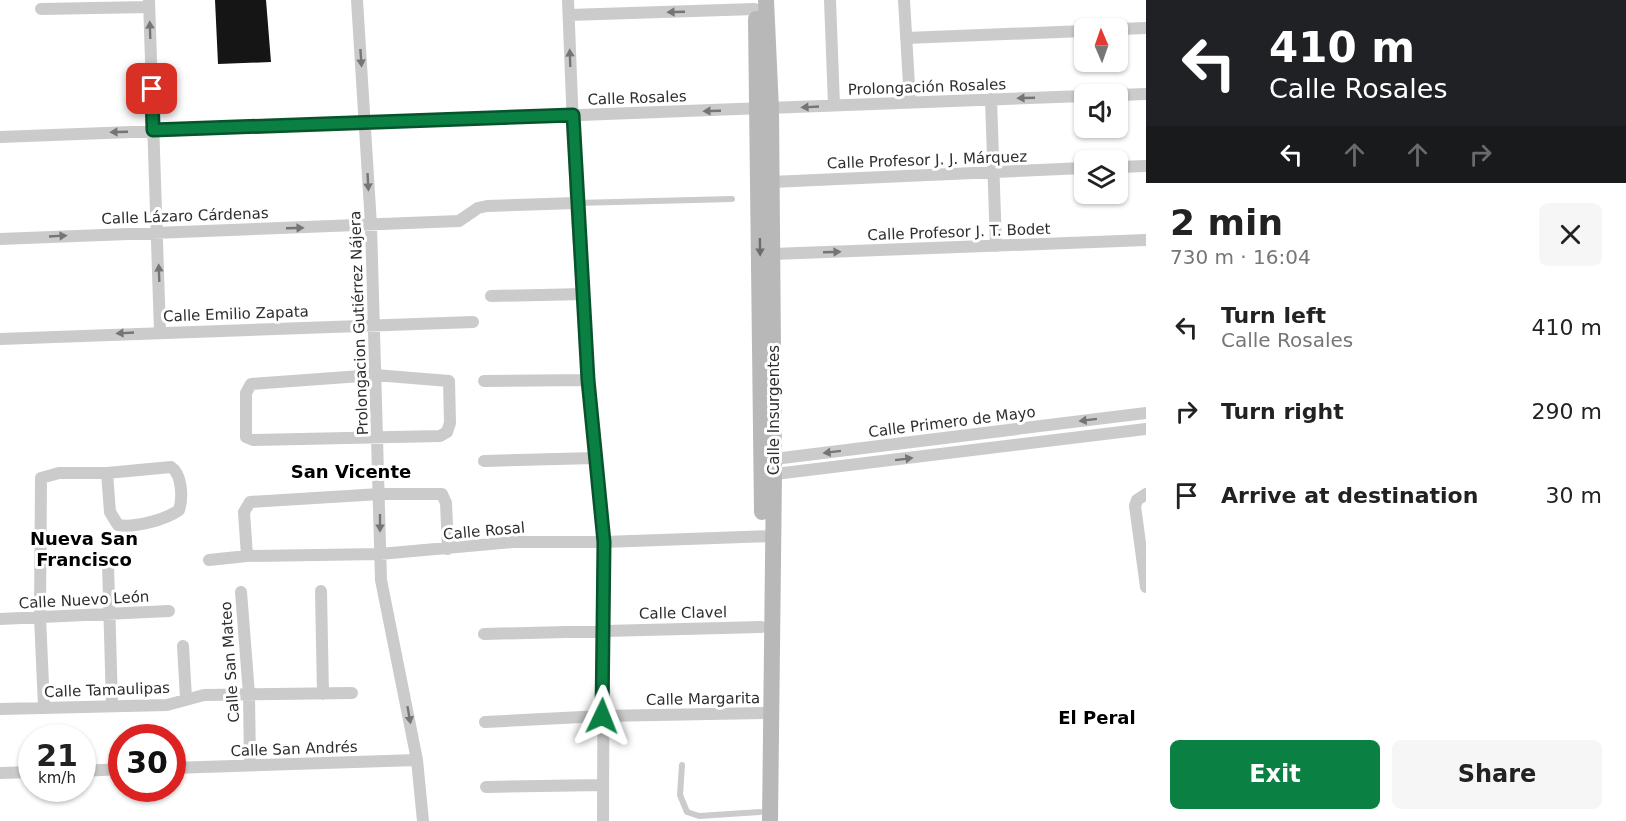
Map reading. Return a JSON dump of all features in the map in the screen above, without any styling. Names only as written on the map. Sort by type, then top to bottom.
[{"type":"main road","name":"Calle Insurgentes","points":[[759,3],[771,182],[773,254],[763,818]]},
{"type":"main road","name":"Calle Insurgentes","points":[[765,109],[768,467]]},
{"type":"main road","name":"Calle Insurgentes","points":[[765,713],[761,627],[767,537]]},
{"type":"street","name":"Prolongacion Gutiérrez Nájera","points":[[357,0],[371,225],[380,554],[384,595],[395,638],[417,760],[423,821]]},
{"type":"street","points":[[568,0],[576,203],[584,294],[588,380],[604,542],[603,821]]},
{"type":"street","points":[[830,0],[834,105]]},
{"type":"street","points":[[904,0],[909,102]]},
{"type":"street","points":[[569,15],[759,3]]},
{"type":"street","points":[[41,9],[149,4],[160,332]]},
{"type":"street","points":[[1128,29],[1146,28]]},
{"type":"street","points":[[906,38],[1074,31]]},
{"type":"street","points":[[1128,95],[1146,94]]},
{"type":"street","name":"Prolongación Rosales","points":[[765,109],[1074,96]]},
{"type":"street","points":[[991,99],[996,246]]},
{"type":"street","name":"Calle Rosales","points":[[0,137],[765,109]]},
{"type":"street","points":[[1128,167],[1146,166]]},
{"type":"street","name":"Calle Profesor J. J. Márquez","points":[[771,182],[1074,168]]},
{"type":"street","name":"Calle Lázaro Cárdenas","points":[[0,239],[157,231],[459,221],[469,217],[478,208],[487,206],[576,203]]},
{"type":"street","name":"Calle Profesor J. T. Bodet","points":[[773,254],[1146,240]]},
{"type":"street","points":[[491,296],[584,294]]},
{"type":"street","name":"Calle Emilio Zapata","points":[[0,339],[473,322]]},
{"type":"street","points":[[375,375],[445,379],[450,384],[450,423],[444,435],[378,436],[253,440],[244,434],[246,393],[251,384],[375,375]]},
{"type":"street","points":[[484,381],[588,380]]},
{"type":"street","name":"Calle Primero de Mayo","points":[[768,467],[1146,413]]},
{"type":"street","name":"Calle Primero de Mayo","points":[[768,467],[1146,429]]},
{"type":"street","points":[[484,461],[595,458]]},
{"type":"street","points":[[44,707],[40,617],[39,482],[48,475],[107,473],[171,467],[179,478],[179,510],[156,519],[126,526],[118,525],[110,512],[107,473]]},
{"type":"street","points":[[247,556],[244,512],[250,502],[380,494],[442,494],[446,503],[448,549]]},
{"type":"street","points":[[1146,494],[1137,500],[1135,506],[1146,587]]},
{"type":"street","name":"Calle Rosal","points":[[209,560],[247,556],[380,554],[513,542],[767,537]]},
{"type":"street","points":[[108,564],[112,705]]},
{"type":"street","points":[[321,591],[323,694]]},
{"type":"street","name":"Calle San Mateo","points":[[241,592],[249,694],[250,765]]},
{"type":"street","name":"Calle Nuevo León","points":[[0,619],[169,611]]},
{"type":"street","name":"Calle Clavel","points":[[484,634],[761,627]]},
{"type":"street","points":[[183,646],[186,698]]},
{"type":"street","name":"Calle Tamaulipas","points":[[0,709],[167,705],[186,698],[204,695],[352,693]]},
{"type":"street","name":"Calle Margarita","points":[[485,722],[602,716],[765,713]]},
{"type":"street","name":"Calle San Andrés","points":[[186,767],[417,760]]},
{"type":"street","points":[[0,773],[18,772]]},
{"type":"street","points":[[486,788],[603,785]]},
{"type":"lane","points":[[576,203],[732,199]]},
{"type":"lane","points":[[682,765],[680,795],[684,808],[691,814],[763,818]]},
{"type":"building","points":[[215,0],[266,0],[271,62],[218,64]]},
{"type":"district","name":"San Vicente","points":[[351,471]]},
{"type":"district","name":"Nueva San Francisco","points":[[84,548]]},
{"type":"district","name":"El Peral","points":[[1097,717]]},
{"type":"route","points":[[152,89],[153,130],[573,115],[576,203],[584,294],[588,380],[604,542],[605,630],[602,716]]}]
